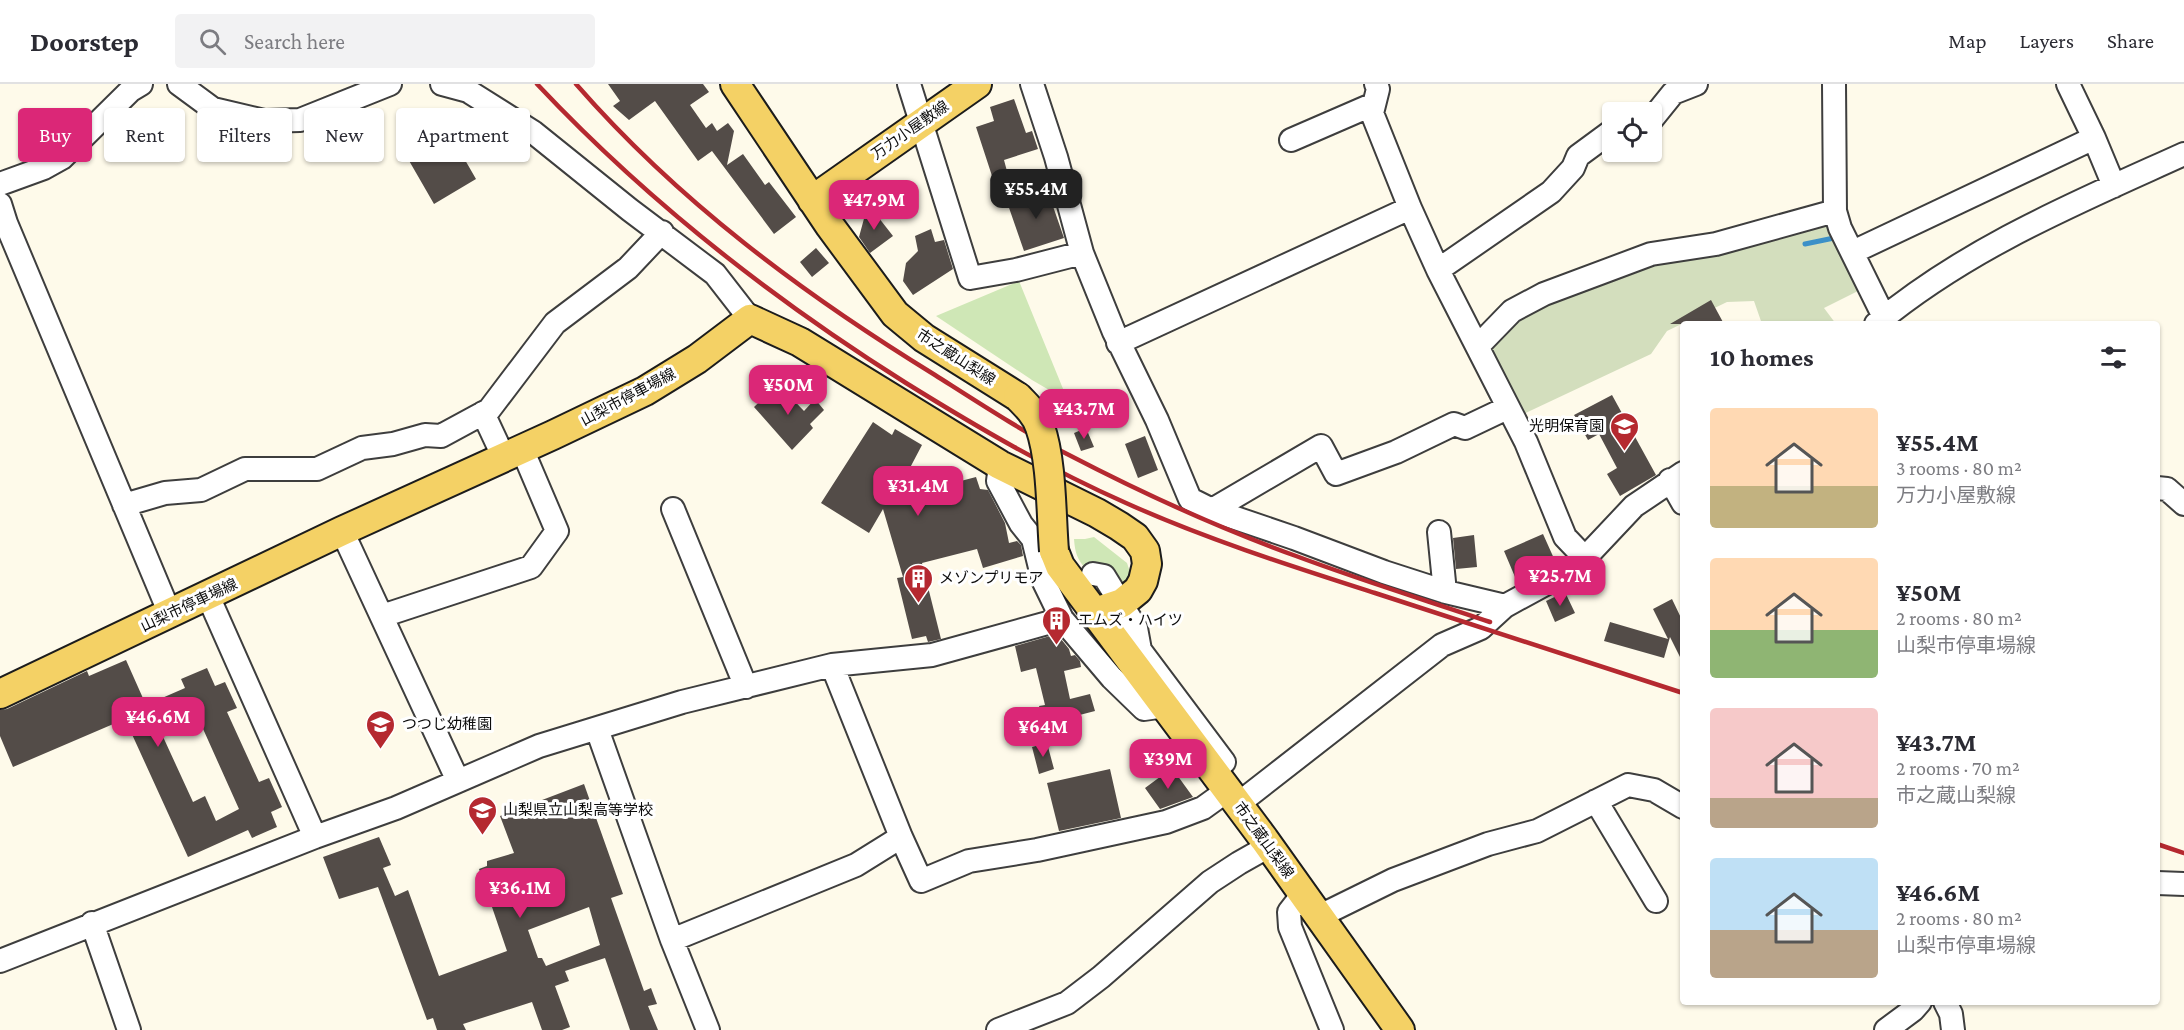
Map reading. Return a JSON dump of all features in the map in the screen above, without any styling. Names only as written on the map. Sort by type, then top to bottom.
[{"type":"main road","points":[[735,84],[812,200]]},
{"type":"main road","name":"万力小屋敷線","points":[[812,200],[977,84]]},
{"type":"main road","name":"市之蔵山梨線","points":[[812,200],[895,314],[924,338],[1018,397],[1032,411],[1040,427],[1048,465],[1054,551],[1060,566],[1165,706],[1238,797],[1269,846],[1317,907],[1400,1030]]},
{"type":"main road","points":[[750,320],[800,342],[1000,465],[1119,525],[1141,544],[1147,564],[1146,574],[1138,590],[1122,603],[1095,612]]},
{"type":"main road","name":"山梨市停車場線","points":[[0,694],[342,531],[513,454],[645,391],[697,359],[750,320]]},
{"type":"street","points":[[0,184],[44,168],[62,158],[131,90],[141,84]]},
{"type":"street","points":[[179,84],[213,109],[264,121],[300,120],[390,84]]},
{"type":"street","points":[[441,84],[468,91],[533,132],[630,210],[715,274],[750,320]]},
{"type":"street","points":[[909,84],[970,278],[1016,270],[1082,253]]},
{"type":"street","points":[[1032,84],[1056,157],[1082,253],[1118,343],[1157,420],[1190,499],[1212,510],[1384,572],[1445,592],[1505,606]]},
{"type":"street","points":[[1662,107],[1673,93],[1696,84]]},
{"type":"street","points":[[1834,84],[1835,211],[1840,228],[1853,252],[1880,321],[1957,265],[2027,226],[2184,154]]},
{"type":"street","points":[[2068,84],[2114,186]]},
{"type":"street","points":[[1291,140],[1375,94]]},
{"type":"street","points":[[1375,94],[1372,113],[1438,270],[1526,442],[1565,537],[1585,558]]},
{"type":"street","points":[[1438,270],[1551,192],[1573,168],[1578,156],[1602,138]]},
{"type":"street","points":[[1853,252],[2094,138]]},
{"type":"street","points":[[0,204],[170,614]]},
{"type":"street","points":[[1118,343],[1410,208]]},
{"type":"street","points":[[1478,346],[1512,310],[1544,294],[1651,254],[1716,244],[1835,211]]},
{"type":"street","points":[[124,505],[165,494],[201,490],[245,470],[317,469],[362,448],[393,444],[425,435],[441,436],[489,410],[555,323],[628,268],[662,232]]},
{"type":"street","points":[[1212,510],[1321,446],[1336,474],[1396,452],[1454,424],[1465,428],[1508,408]]},
{"type":"street","points":[[382,616],[531,567],[557,531],[513,454],[483,413]]},
{"type":"street","points":[[1000,465],[998,481],[1021,525],[1033,538],[1043,580],[1062,619],[1112,678],[1144,709],[1165,706]]},
{"type":"street","points":[[832,666],[921,881],[969,861],[1037,850],[1166,822],[1238,797],[1442,645],[1481,628],[1505,606],[1571,570],[1634,506],[1677,476]]},
{"type":"street","points":[[2160,488],[2167,489],[2184,504]]},
{"type":"street","points":[[673,509],[746,687]]},
{"type":"street","points":[[342,531],[458,782]]},
{"type":"street","points":[[1439,532],[1445,592]]},
{"type":"street","points":[[1093,573],[1104,576],[1122,603],[1136,628],[1140,650],[1238,797],[1317,907],[1415,1030]]},
{"type":"street","points":[[208,596],[315,837]]},
{"type":"street","points":[[0,961],[92,923],[396,808],[539,746],[682,702],[832,666],[932,655],[1062,619]]},
{"type":"street","points":[[597,729],[672,940],[707,1030]]},
{"type":"street","points":[[1332,1030],[1290,927],[1289,912],[1317,907],[1488,843],[1537,831],[1628,785],[1654,790],[1680,805]]},
{"type":"street","points":[[1596,801],[1656,901]]},
{"type":"street","points":[[672,940],[856,865],[901,837]]},
{"type":"street","points":[[998,1030],[1066,1003],[1101,976],[1210,882],[1269,846]]},
{"type":"street","points":[[2160,883],[2184,884]]},
{"type":"street","points":[[92,923],[129,1030]]},
{"type":"street","points":[[1886,1030],[1917,1005]]},
{"type":"street","points":[[1946,1005],[1951,1014],[1953,1030]]},
{"type":"green space","points":[[1835,211],[1870,285],[1824,308],[1834,321],[1761,321],[1754,301],[1727,302],[1688,321],[1680,321],[1680,325],[1667,331],[1651,354],[1513,419],[1478,346],[1544,294]]},
{"type":"green space","points":[[1019,281],[1068,401],[1032,380],[936,316]]},
{"type":"green space","points":[[1094,537],[1127,563],[1130,572],[1126,586],[1121,580],[1097,567],[1087,570],[1081,563],[1074,539]]},
{"type":"building","points":[[608,84],[703,84],[709,92],[690,105],[706,128],[712,123],[717,131],[728,123],[734,131],[727,165],[743,154],[765,185],[769,182],[796,217],[774,234],[712,151],[698,161],[655,101],[629,120],[613,106],[620,101]]},
{"type":"building","points":[[1014,99],[1026,133],[1032,131],[1038,149],[1004,160],[1008,175],[993,179],[976,127],[994,121],[990,107]]},
{"type":"building","points":[[410,162],[466,162],[476,179],[434,204]]},
{"type":"building","points":[[1047,189],[1064,238],[1024,251],[1007,202]]},
{"type":"building","points":[[868,204],[893,236],[870,253],[859,237]]},
{"type":"building","points":[[931,229],[935,242],[944,240],[953,269],[913,295],[903,281],[906,263],[918,251],[915,236]]},
{"type":"building","points":[[816,248],[829,263],[812,277],[800,262]]},
{"type":"building","points":[[1711,300],[1722,321],[1680,321],[1680,324],[1670,324]]},
{"type":"building","points":[[778,384],[804,411],[815,399],[824,410],[810,424],[813,428],[792,450],[754,407]]},
{"type":"building","points":[[1612,395],[1656,475],[1620,496],[1607,474],[1617,468],[1599,434],[1588,440],[1574,415]]},
{"type":"building","points":[[873,422],[892,435],[895,429],[922,445],[902,483],[935,476],[938,487],[976,477],[980,489],[988,490],[1005,523],[1009,543],[1017,541],[1021,545],[1023,556],[983,568],[977,549],[922,563],[941,639],[928,642],[926,636],[912,639],[897,578],[903,577],[883,509],[869,533],[821,503]]},
{"type":"building","points":[[1086,428],[1094,447],[1081,451],[1074,433]]},
{"type":"building","points":[[1145,436],[1158,470],[1138,478],[1125,444]]},
{"type":"building","points":[[1543,534],[1556,563],[1518,584],[1504,551]]},
{"type":"building","points":[[1474,535],[1477,567],[1456,569],[1453,538]]},
{"type":"building","points":[[1565,592],[1575,613],[1555,622],[1546,601]]},
{"type":"building","points":[[1672,599],[1680,616],[1680,657],[1670,637],[1664,658],[1604,641],[1610,622],[1668,639],[1653,609]]},
{"type":"building","points":[[1057,634],[1069,649],[1071,656],[1075,655],[1080,661],[1081,667],[1064,671],[1070,699],[1090,694],[1095,711],[1068,718],[1072,734],[1049,741],[1039,706],[1045,705],[1036,668],[1021,672],[1015,646]]},
{"type":"building","points":[[126,660],[146,705],[185,688],[181,679],[207,668],[215,686],[225,682],[237,708],[227,712],[259,782],[269,778],[282,807],[271,812],[277,827],[252,838],[248,830],[188,857],[125,719],[13,767],[0,736],[0,710],[7,709],[87,671],[89,676]],"holes":[[[195,711],[239,809],[216,821],[205,796],[193,802],[159,728]]]},
{"type":"building","points":[[1047,743],[1054,769],[1039,774],[1032,747]]},
{"type":"building","points":[[1172,768],[1193,797],[1160,809],[1145,788]]},
{"type":"building","points":[[1110,769],[1121,818],[1059,831],[1047,783]]},
{"type":"building","points":[[584,784],[623,894],[611,898],[644,991],[651,988],[657,1004],[648,1006],[658,1030],[630,1030],[605,958],[565,971],[569,981],[555,986],[570,1027],[562,1030],[542,1030],[532,1002],[463,1024],[466,1030],[437,1030],[433,1018],[427,1020],[378,887],[339,899],[323,857],[379,837],[391,865],[383,868],[395,896],[408,890],[439,976],[507,951],[479,869],[487,866],[487,861],[514,853],[500,816]],"holes":[[[589,907],[600,945],[546,966],[542,958],[538,958],[528,930]]]},
{"type":"waterway","points":[[1805,244],[1834,238],[1837,243]]},
{"type":"railway","points":[[537,84],[622,168],[666,207],[759,282],[856,351],[906,383],[1041,462],[1126,503],[1218,540],[1312,573],[1680,692]]},
{"type":"railway","points":[[576,84],[615,127],[657,167],[744,243],[838,312],[1018,427],[1124,483],[1238,534],[1344,573],[1490,622]]},
{"type":"railway","points":[[2160,845],[2184,853]]},
{"type":"place","name":"光明保育園","points":[[1625,452]]},
{"type":"place","name":"メゾンプリモア","points":[[918,604]]},
{"type":"place","name":"エムズ・ハイツ","points":[[1057,646]]},
{"type":"place","name":"つつじ幼稚園","points":[[381,750]]},
{"type":"place","name":"山梨県立山梨高等学校","points":[[482,836]]}]
